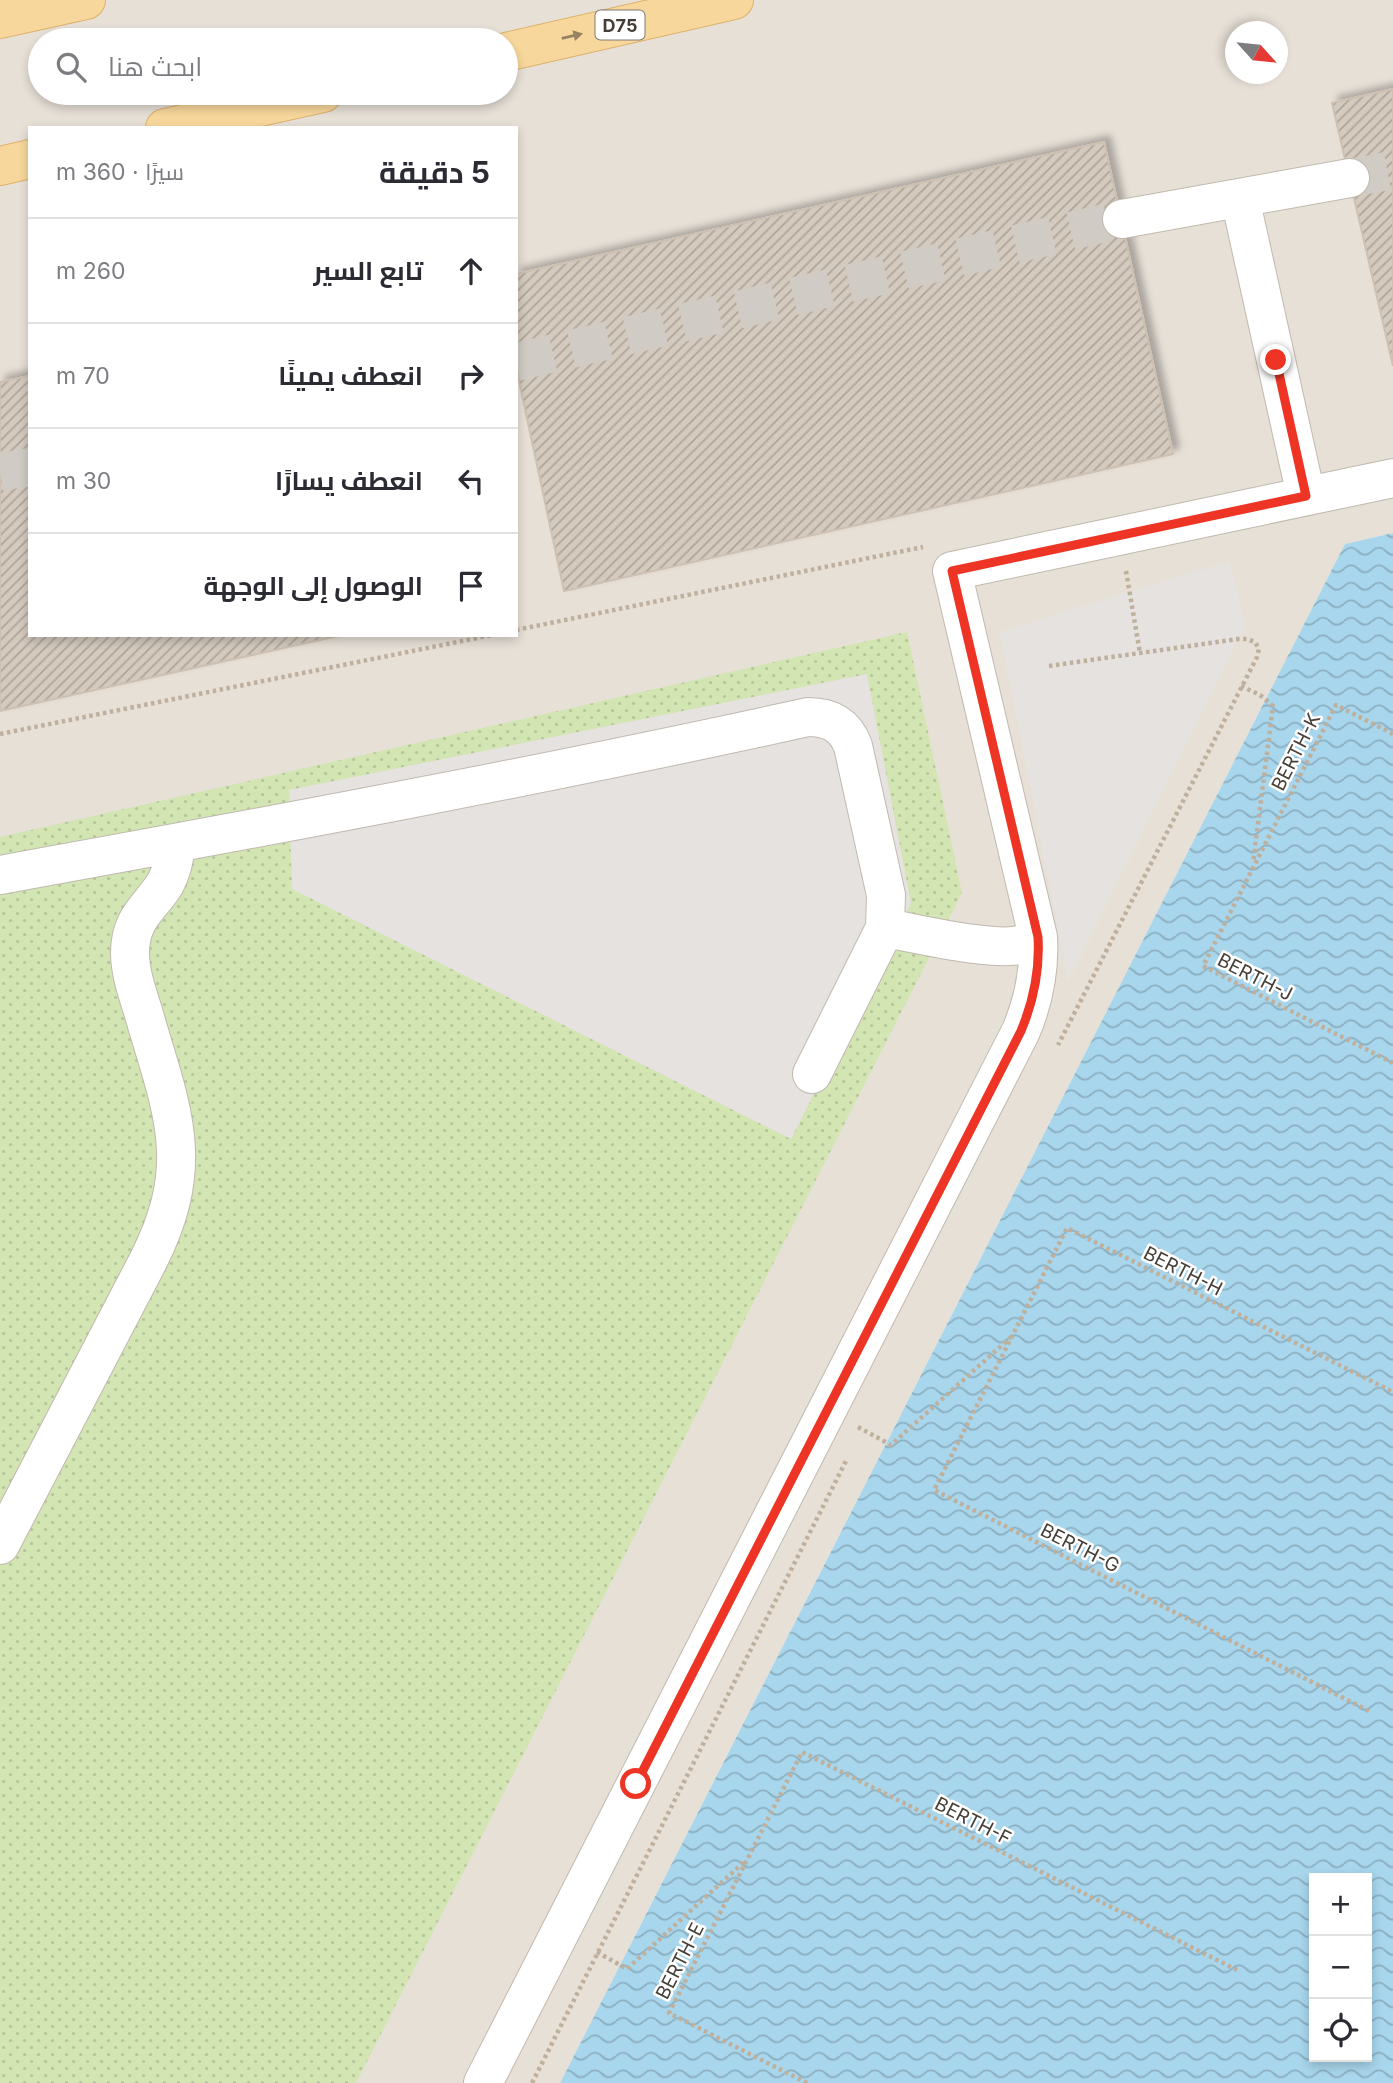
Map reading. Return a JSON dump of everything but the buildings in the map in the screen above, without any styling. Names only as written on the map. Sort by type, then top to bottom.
[{"type":"main road","points":[[0,19],[86,0]]},
{"type":"main road","name":"D75","points":[[518,49],[734,0]]},
{"type":"main road","points":[[174,126],[269,105]]},
{"type":"main road","points":[[0,166],[28,159]]},
{"type":"street","points":[[1122,219],[1350,178]]},
{"type":"street","points":[[1240,198],[1306,496]]},
{"type":"street","points":[[483,2083],[1030,1009],[1039,961],[1038,937],[952,571],[1393,478]]},
{"type":"street","points":[[0,875],[818,717],[836,722],[844,729],[853,746],[886,895],[885,928],[812,1074]]},
{"type":"street","points":[[0,1545],[160,1238],[169,1214],[177,1164],[176,1138],[166,1089],[133,977],[130,950],[131,937],[141,912],[159,892],[172,869],[176,843]]},
{"type":"street","points":[[885,928],[999,947],[1024,944],[1038,937]]},
{"type":"path","points":[[1120,536],[1140,653]]},
{"type":"path","points":[[518,630],[934,545],[952,571]]},
{"type":"path","points":[[0,734],[482,637]]},
{"type":"path","points":[[1241,686],[1260,695],[1273,706],[1252,867]]},
{"type":"path","name":"BERTH-K","points":[[1252,867],[1336,705],[1393,734]]},
{"type":"path","name":"BERTH-J","points":[[1252,867],[1203,967],[1393,1063]]},
{"type":"path","name":"BERTH-H","points":[[1013,1335],[1067,1228],[1393,1392]]},
{"type":"path","points":[[891,1445],[1013,1335]]},
{"type":"path","name":"BERTH-G","points":[[1013,1335],[934,1490],[1369,1711]]},
{"type":"path","name":"BERTH-F","points":[[749,1858],[802,1752],[1237,1970]]},
{"type":"path","points":[[627,1969],[749,1858]]},
{"type":"path","name":"BERTH-E","points":[[749,1858],[669,2013],[807,2083]]},
{"type":"shaded area","points":[[0,0],[1393,0],[1393,533],[1345,544],[560,2083],[0,2083]]},
{"type":"shaded area","points":[[1230,561],[1245,626],[1068,982],[1000,632]]},
{"type":"shaded area","points":[[867,674],[911,903],[791,1139],[292,889],[289,790]]},
{"type":"green space","points":[[907,632],[962,893],[356,2083],[0,2083],[0,837]]},
{"type":"water","points":[[1393,533],[1393,2083],[560,2083],[1345,544]]},
{"type":"tunnel","points":[[1350,178],[1393,170]]},
{"type":"tunnel","points":[[518,362],[1122,219]]},
{"type":"tunnel","points":[[0,472],[28,467]]},
{"type":"route","points":[[636,1784],[1021,1031],[1036,986],[1038,937],[952,571],[1306,496],[1276,360]]}]
